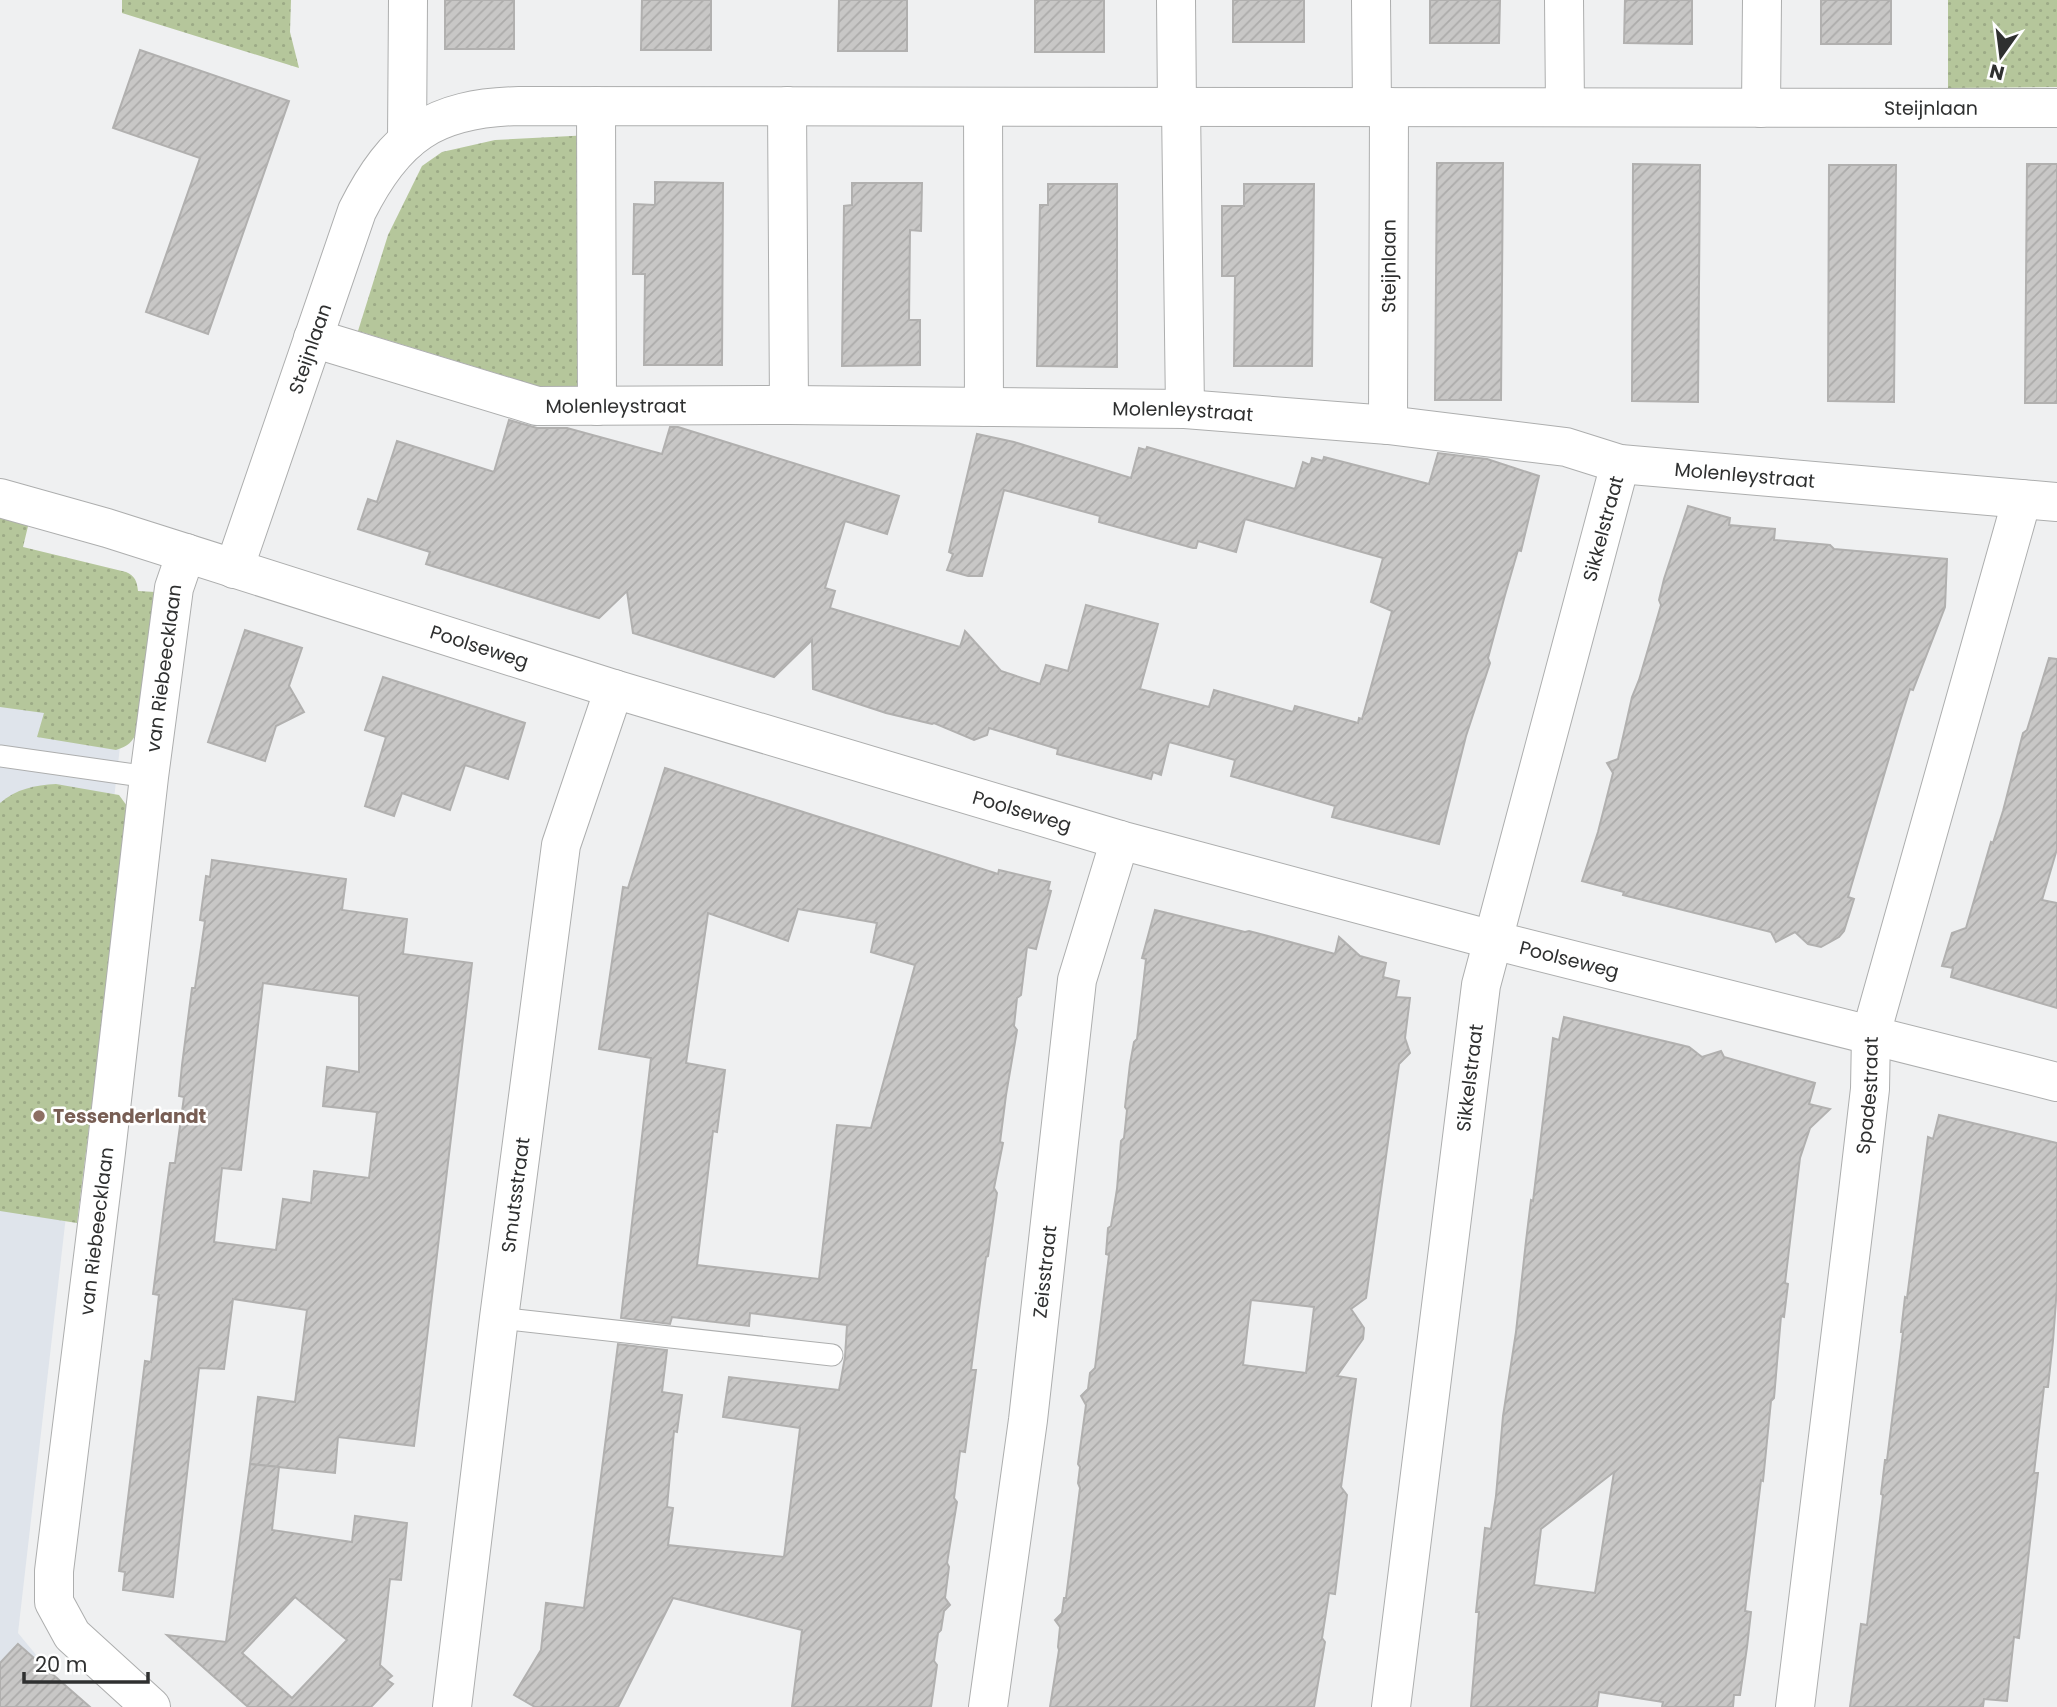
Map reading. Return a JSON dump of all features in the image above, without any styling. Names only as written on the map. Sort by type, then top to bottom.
[{"type":"street","points":[[407,141],[408,0]]},
{"type":"street","points":[[1176,0],[1185,409]]},
{"type":"street","name":"Steijnlaan","points":[[1371,0],[1380,107],[1388,425]]},
{"type":"street","points":[[1564,0],[1565,107]]},
{"type":"street","points":[[1761,108],[1762,0]]},
{"type":"street","points":[[596,106],[597,406]]},
{"type":"street","name":"Steijnlaan","points":[[234,569],[357,211],[383,164],[407,141],[445,117],[493,107],[596,106],[2057,108]]},
{"type":"street","points":[[787,106],[789,405]]},
{"type":"street","points":[[983,107],[984,407]]},
{"type":"street","name":"Molenleystraat","points":[[313,338],[537,406],[789,405],[1185,409],[1388,425],[1566,447],[1620,464],[2039,500]]},
{"type":"street","name":"Sikkelstraat","points":[[1391,1707],[1481,985],[1620,464]]},
{"type":"street","name":"Poolseweg","points":[[0,498],[107,528],[614,689],[1120,840],[1493,940],[2057,1082]]},
{"type":"street","name":"Spadestraat","points":[[1795,1707],[1870,1089],[1871,1034],[2039,500]]},
{"type":"street","name":"van Riebeecklaan","points":[[151,1707],[72,1635],[54,1602],[54,1571],[149,777],[174,588],[186,553]]},
{"type":"street","name":"Smutsstraat","points":[[452,1707],[499,1318],[561,845],[614,689]]},
{"type":"street","name":"Zeisstraat","points":[[988,1707],[1028,1420],[1077,980],[1120,840]]},
{"type":"lane","points":[[0,756],[149,777]]},
{"type":"lane","points":[[499,1318],[832,1356]]},
{"type":"shaded area","name":"Tessenderlandt","points":[[0,550],[137,599],[18,1633],[79,1707],[0,1707]]},
{"type":"green space","points":[[122,0],[291,0],[290,32],[299,68],[122,13]]},
{"type":"green space","points":[[1948,0],[2057,0],[2057,87],[1948,88]]},
{"type":"green space","points":[[591,135],[580,385],[567,395],[358,331],[388,235],[422,166],[442,152],[495,140]]},
{"type":"green space","points":[[0,514],[29,522],[23,547],[126,572],[135,579],[138,591],[155,592],[137,731],[132,741],[124,747],[116,750],[37,737],[44,713],[0,707]]},
{"type":"green space","points":[[56,784],[119,795],[127,806],[128,817],[77,1223],[0,1211],[0,803],[26,789]]},
{"type":"building","points":[[445,0],[514,0],[514,49],[445,49]]},
{"type":"building","points":[[642,0],[711,0],[711,50],[641,50]]},
{"type":"building","points":[[839,0],[907,0],[907,51],[838,51]]},
{"type":"building","points":[[1035,0],[1104,0],[1104,52],[1035,52]]},
{"type":"building","points":[[1233,0],[1304,0],[1304,42],[1233,42]]},
{"type":"building","points":[[1430,0],[1500,0],[1499,43],[1430,43]]},
{"type":"building","points":[[1625,0],[1692,0],[1692,44],[1624,43]]},
{"type":"building","points":[[1821,0],[1891,0],[1891,44],[1821,44]]},
{"type":"building","points":[[140,50],[289,101],[208,334],[146,312],[200,158],[113,128]]},
{"type":"building","points":[[1437,163],[1503,163],[1501,400],[1435,400]]},
{"type":"building","points":[[1633,164],[1700,165],[1698,402],[1632,401]]},
{"type":"building","points":[[2027,164],[2057,164],[2057,403],[2025,403]]},
{"type":"building","points":[[1829,165],[1896,165],[1894,402],[1828,401]]},
{"type":"building","points":[[655,182],[723,183],[722,365],[644,365],[645,274],[633,274],[634,204],[655,205]]},
{"type":"building","points":[[852,183],[922,183],[921,231],[910,230],[909,320],[920,320],[920,365],[842,366],[844,206],[852,205]]},
{"type":"building","points":[[1048,184],[1117,184],[1117,367],[1037,366],[1040,205],[1048,205]]},
{"type":"building","points":[[1244,184],[1314,184],[1312,366],[1234,366],[1235,276],[1222,276],[1222,206],[1244,206]]},
{"type":"building","points":[[509,420],[537,428],[567,428],[662,454],[670,427],[678,427],[899,496],[887,534],[845,521],[825,588],[835,591],[830,608],[960,647],[965,631],[1001,671],[1040,684],[1046,665],[1068,671],[1086,605],[1158,624],[1140,689],[1209,707],[1214,690],[1293,712],[1295,706],[1358,723],[1359,718],[1362,719],[1392,611],[1371,602],[1383,558],[1245,519],[1236,552],[1198,541],[1196,548],[1193,548],[1099,522],[1100,516],[1004,490],[982,576],[968,576],[947,570],[953,554],[949,552],[977,434],[1014,442],[1131,478],[1139,448],[1146,450],[1147,447],[1295,489],[1303,462],[1310,465],[1312,458],[1323,461],[1324,457],[1429,484],[1438,453],[1487,459],[1539,476],[1521,551],[1518,550],[1505,595],[1488,658],[1490,663],[1466,736],[1439,844],[1332,817],[1335,806],[1231,776],[1235,760],[1169,742],[1161,775],[1153,772],[1151,779],[1057,754],[1058,749],[989,728],[987,735],[974,740],[934,723],[886,713],[813,689],[812,640],[774,677],[633,633],[627,591],[599,618],[426,564],[430,552],[358,529],[368,499],[377,502],[397,441],[494,472]]},
{"type":"building","points":[[1688,506],[1730,518],[1729,525],[1775,529],[1774,540],[1830,545],[1834,549],[1947,559],[1945,607],[1913,690],[1910,689],[1900,721],[1848,897],[1854,899],[1844,931],[1821,947],[1808,944],[1795,932],[1776,942],[1771,932],[1623,895],[1624,892],[1582,881],[1613,773],[1607,763],[1618,759],[1632,697],[1661,605],[1659,600],[1664,579]]},
{"type":"building","points":[[245,630],[302,648],[289,686],[304,712],[276,726],[265,761],[208,742]]},
{"type":"building","points":[[2049,658],[2057,659],[2057,849],[2042,900],[2057,903],[2057,1008],[1951,977],[1953,968],[1942,966],[1952,933],[1966,928],[2003,811],[2023,733],[2027,730]]},
{"type":"building","points":[[383,677],[525,723],[508,779],[465,765],[450,810],[402,793],[394,816],[365,806],[386,737],[365,730]]},
{"type":"building","points":[[665,768],[998,874],[999,870],[1050,882],[1048,890],[1051,891],[1036,949],[1027,947],[1021,995],[1017,998],[1014,1026],[1017,1030],[1000,1142],[1003,1143],[994,1188],[997,1193],[971,1370],[976,1370],[965,1452],[960,1451],[954,1498],[957,1502],[947,1563],[949,1567],[945,1598],[950,1605],[944,1611],[941,1630],[938,1633],[931,1707],[792,1707],[802,1630],[673,1598],[618,1707],[535,1707],[514,1695],[541,1650],[546,1603],[584,1608],[618,1344],[667,1350],[662,1392],[682,1395],[677,1432],[674,1431],[667,1507],[673,1508],[668,1545],[784,1557],[800,1428],[723,1417],[729,1377],[839,1390],[845,1357],[847,1325],[750,1313],[749,1326],[672,1317],[670,1324],[621,1318],[651,1058],[599,1049],[623,887],[628,888]],"holes":[[[798,909],[877,923],[871,952],[915,965],[871,1128],[837,1125],[819,1279],[697,1265],[713,1131],[717,1132],[725,1070],[686,1063],[708,913],[788,941]]]},
{"type":"building","points":[[212,860],[346,879],[342,910],[407,919],[403,954],[472,963],[414,1446],[338,1437],[335,1473],[250,1464],[258,1397],[295,1402],[307,1310],[233,1299],[224,1369],[199,1368],[173,1597],[123,1590],[125,1572],[119,1571],[145,1361],[151,1362],[159,1295],[153,1294],[170,1163],[175,1163],[184,1097],[179,1096],[182,1065],[192,988],[195,988],[205,921],[200,920],[206,876],[210,877]],"holes":[[[263,983],[359,996],[359,1072],[327,1067],[323,1106],[377,1112],[369,1178],[314,1171],[311,1203],[283,1199],[276,1250],[214,1242],[222,1168],[241,1170]]]},
{"type":"building","points":[[1155,910],[1335,954],[1339,937],[1360,956],[1386,963],[1383,977],[1399,981],[1396,997],[1410,998],[1405,1038],[1410,1053],[1399,1064],[1366,1298],[1351,1309],[1364,1328],[1363,1339],[1337,1376],[1356,1379],[1341,1487],[1347,1495],[1335,1594],[1329,1593],[1322,1638],[1325,1642],[1314,1707],[1050,1707],[1059,1650],[1060,1627],[1055,1620],[1062,1613],[1066,1598],[1080,1488],[1078,1464],[1086,1405],[1081,1396],[1088,1389],[1090,1373],[1095,1368],[1109,1255],[1106,1254],[1108,1228],[1111,1226],[1121,1141],[1124,1138],[1130,1064],[1137,1039],[1146,959],[1142,958]],"holes":[[[1251,1300],[1314,1307],[1306,1373],[1243,1365]]]},
{"type":"building","points":[[1564,1017],[1689,1047],[1702,1057],[1721,1051],[1724,1057],[1815,1083],[1809,1104],[1830,1109],[1810,1128],[1800,1158],[1785,1283],[1788,1284],[1784,1317],[1781,1316],[1774,1398],[1771,1401],[1745,1611],[1751,1612],[1747,1647],[1740,1695],[1734,1695],[1733,1707],[1662,1707],[1663,1702],[1599,1692],[1597,1707],[1471,1707],[1479,1612],[1476,1612],[1485,1528],[1491,1529],[1496,1496],[1503,1416],[1553,1038],[1559,1040]],"holes":[[[1614,1472],[1595,1593],[1534,1585],[1541,1529]]]},
{"type":"building","points":[[1939,1115],[2057,1143],[2057,1287],[2053,1341],[2048,1387],[2044,1387],[2034,1473],[2038,1473],[2019,1638],[2014,1637],[2007,1701],[1984,1699],[1983,1707],[1850,1707],[1861,1624],[1867,1625],[1905,1297],[1907,1298],[1928,1137],[1933,1139]]},
{"type":"building","points":[[250,1464],[279,1467],[272,1530],[352,1542],[355,1516],[407,1523],[401,1580],[390,1579],[380,1665],[392,1676],[387,1680],[393,1684],[371,1707],[248,1707],[167,1635],[226,1642]],"holes":[[[295,1597],[347,1640],[292,1698],[242,1653]]]},
{"type":"building","points":[[18,1644],[90,1707],[0,1707],[0,1663]]},
{"type":"place","name":"Tessenderlandt","points":[[39,1116]]}]
